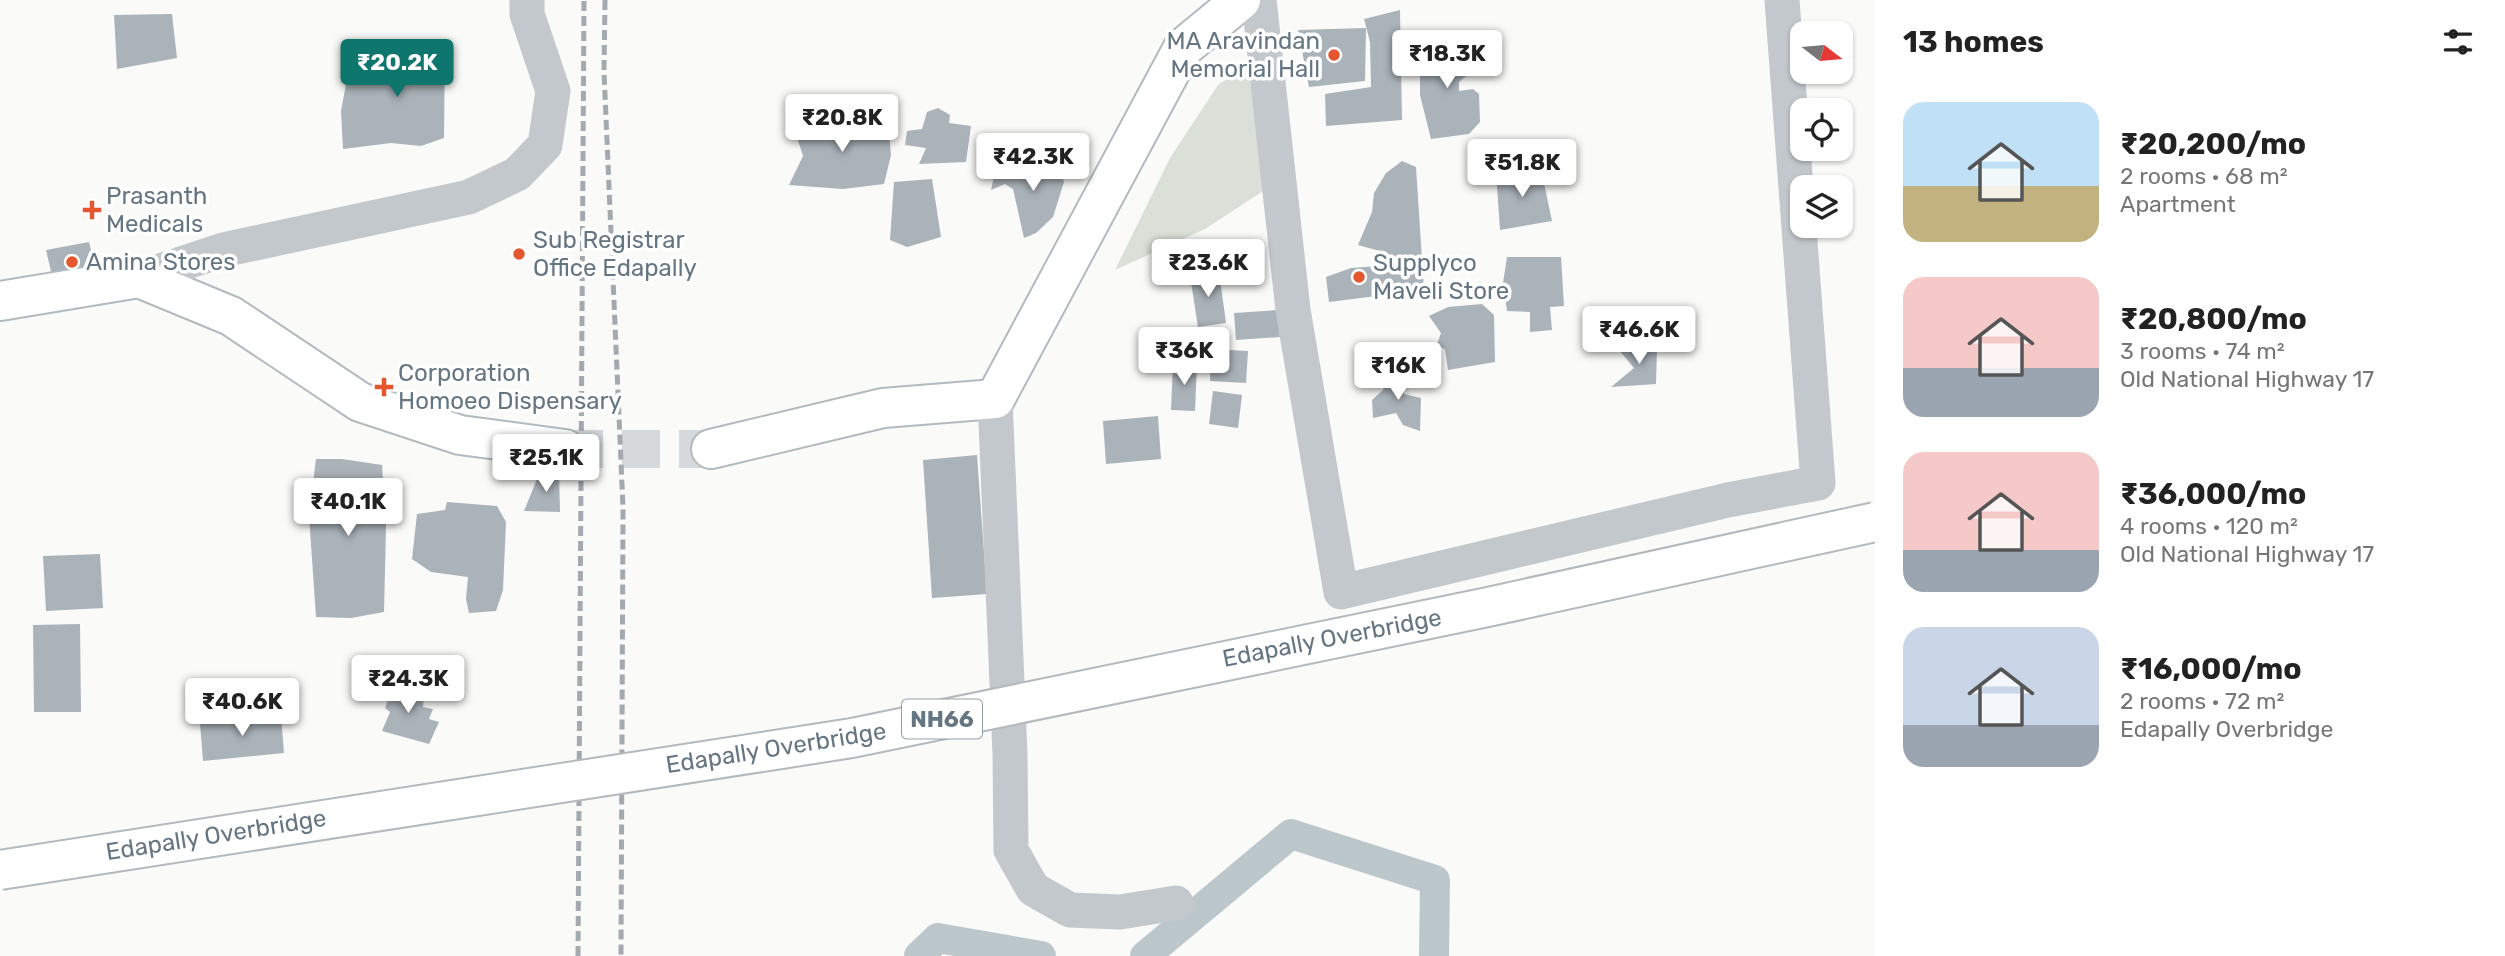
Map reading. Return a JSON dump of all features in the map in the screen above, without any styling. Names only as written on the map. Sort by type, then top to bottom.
[{"type":"main road","points":[[711,449],[883,408],[995,399],[1183,48],[1241,0]]},
{"type":"main road","points":[[0,301],[139,278],[231,316],[360,402],[460,435],[565,449]]},
{"type":"main road","name":"Edapally Overbridge","points":[[0,870],[852,738],[1488,607],[1875,522]]},
{"type":"street","points":[[139,278],[223,250],[469,197],[517,174],[545,145],[553,91],[527,14],[527,0]]},
{"type":"street","points":[[1259,0],[1293,310],[1341,593],[1728,500],[1818,483],[1782,0]]},
{"type":"street","points":[[995,399],[1010,754],[1011,850],[1033,889],[1070,910],[1120,912],[1177,904]]},
{"type":"shaded area","points":[[1276,45],[1286,176],[1205,229],[1115,270],[1170,158],[1218,85]]},
{"type":"building","points":[[1400,10],[1402,120],[1326,126],[1325,94],[1371,87],[1370,42],[1364,19]]},
{"type":"building","points":[[172,14],[177,58],[117,69],[114,15]]},
{"type":"building","name":"MA Aravindan Memorial Hall","points":[[1366,28],[1365,81],[1309,87],[1298,30]]},
{"type":"building","points":[[1445,38],[1454,39],[1470,49],[1470,73],[1459,82],[1459,91],[1473,89],[1479,94],[1480,122],[1469,134],[1431,139],[1420,95],[1420,62],[1411,50],[1413,43],[1424,51],[1441,49]]},
{"type":"building","points":[[445,40],[444,138],[421,146],[391,143],[343,149],[341,111],[349,68],[372,66],[401,46]]},
{"type":"building","points":[[938,108],[950,115],[949,123],[971,126],[966,162],[919,164],[926,148],[905,145],[907,131],[922,129],[927,112]]},
{"type":"building","points":[[888,121],[891,155],[884,184],[843,189],[789,185],[803,156],[792,122]]},
{"type":"building","points":[[1034,160],[1057,164],[1064,182],[1053,217],[1036,233],[1024,238],[1013,189],[1005,184],[991,190],[997,162],[1030,175]]},
{"type":"building","points":[[1402,161],[1416,167],[1424,290],[1329,302],[1326,277],[1351,268],[1378,266],[1380,251],[1358,245],[1372,212],[1374,193],[1386,173]]},
{"type":"building","points":[[1541,169],[1552,221],[1500,230],[1496,172]]},
{"type":"building","points":[[932,179],[941,237],[907,247],[890,240],[894,182]]},
{"type":"building","name":"Amina Stores","points":[[89,242],[97,275],[54,284],[46,250]]},
{"type":"building","points":[[1507,257],[1561,257],[1564,306],[1550,307],[1552,330],[1530,332],[1530,312],[1507,311],[1503,283]]},
{"type":"building","points":[[1219,272],[1226,323],[1198,327],[1190,276]]},
{"type":"building","points":[[1482,304],[1494,315],[1495,362],[1448,370],[1445,350],[1437,344],[1441,333],[1429,316],[1448,307]]},
{"type":"building","points":[[1278,310],[1280,337],[1236,340],[1234,313]]},
{"type":"building","points":[[1614,344],[1657,348],[1656,384],[1611,387],[1634,368]]},
{"type":"building","points":[[1211,349],[1248,351],[1246,383],[1210,381]]},
{"type":"building","points":[[1173,363],[1197,364],[1195,411],[1171,410]]},
{"type":"building","points":[[1403,373],[1404,394],[1421,398],[1420,431],[1403,425],[1396,413],[1373,418],[1372,400],[1383,390],[1386,374]]},
{"type":"building","points":[[1213,391],[1242,395],[1238,428],[1209,424]]},
{"type":"building","points":[[1158,416],[1161,459],[1106,464],[1103,421]]},
{"type":"building","points":[[977,455],[987,594],[932,598],[923,460]]},
{"type":"building","points":[[316,459],[342,459],[382,465],[386,526],[384,612],[351,618],[316,617],[309,515]]},
{"type":"building","points":[[559,470],[560,512],[524,511],[537,479],[548,471]]},
{"type":"building","points":[[447,502],[497,506],[506,522],[503,590],[496,611],[469,613],[466,599],[468,577],[431,572],[412,559],[417,514],[445,510]]},
{"type":"building","points":[[100,554],[103,608],[46,611],[43,556]]},
{"type":"building","points":[[80,624],[81,712],[34,712],[33,625]]},
{"type":"building","points":[[390,683],[424,695],[423,707],[433,709],[429,719],[439,722],[429,744],[382,731],[390,712],[385,708],[390,695],[378,689]]},
{"type":"building","points":[[281,716],[284,753],[203,761],[200,724]]},
{"type":"waterway","points":[[1145,956],[1291,834],[1435,880],[1434,956]]},
{"type":"waterway","points":[[919,956],[938,938],[1041,956]]},
{"type":"tunnel","points":[[565,449],[711,449]]},
{"type":"railway","points":[[578,956],[584,0]]},
{"type":"railway","points":[[605,0],[604,72],[623,508],[621,956]]},
{"type":"place","name":"MA Aravindan Memorial Hall","points":[[1334,55]]},
{"type":"place","name":"Prasanth Medicals","points":[[92,210]]},
{"type":"place","name":"Sub Registrar Office Edapally","points":[[519,254]]},
{"type":"place","name":"Amina Stores","points":[[72,262]]},
{"type":"place","name":"Supplyco Maveli Store","points":[[1359,277]]},
{"type":"place","name":"Corporation Homoeo Dispensary","points":[[384,387]]}]
